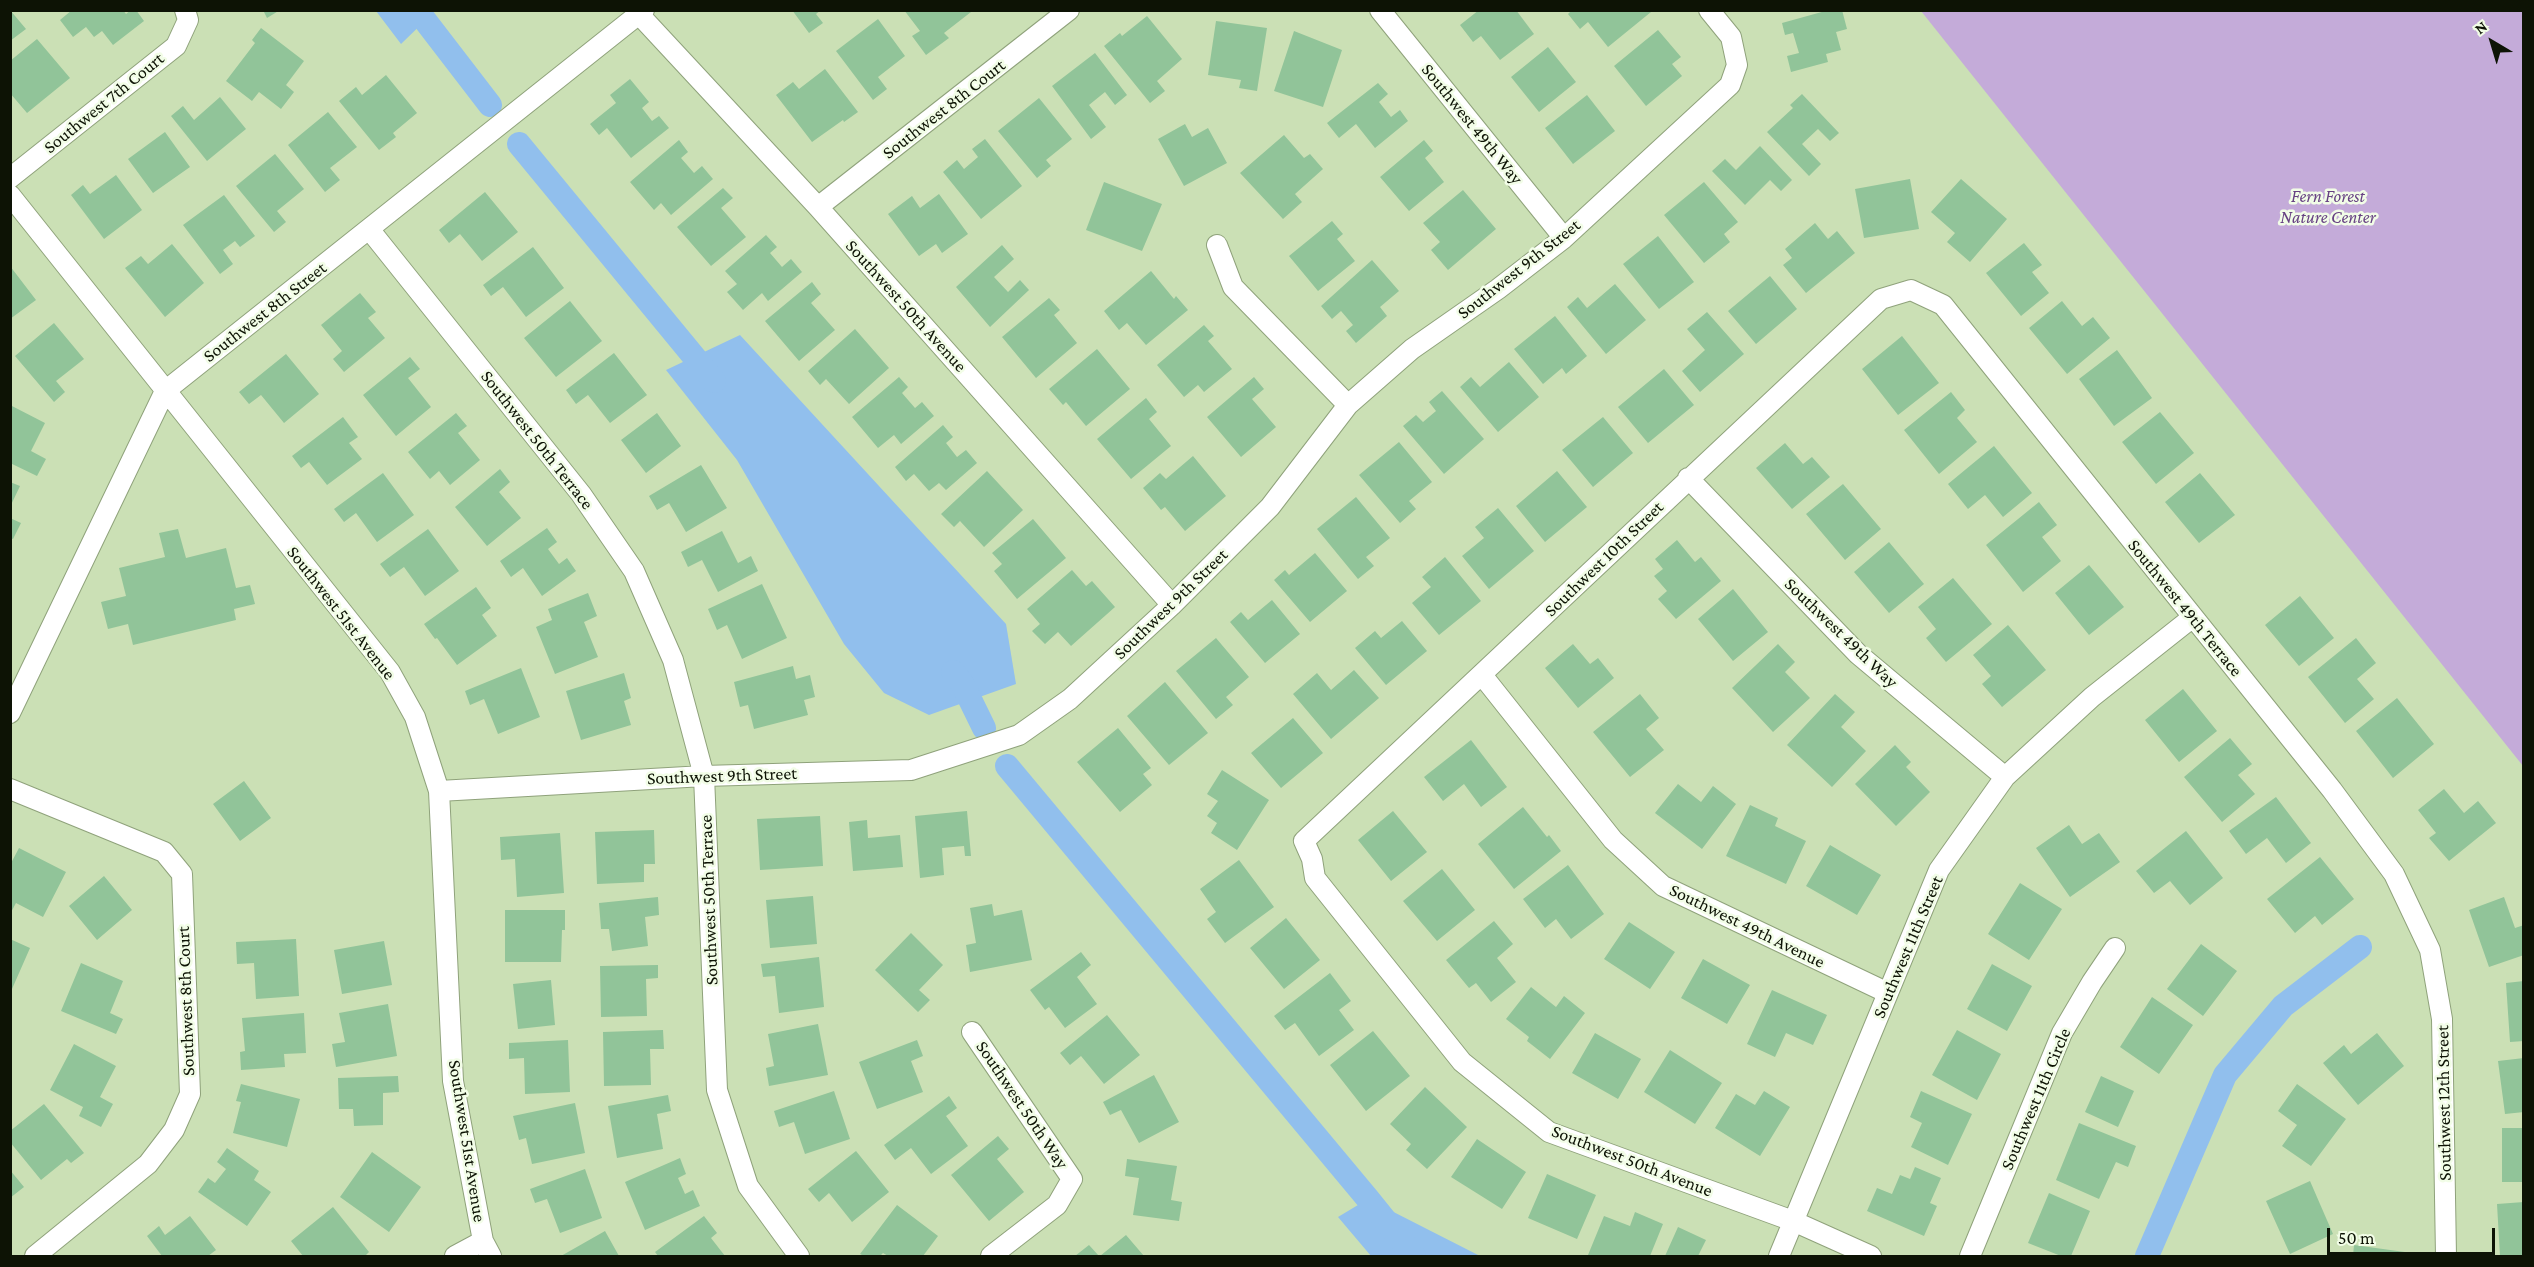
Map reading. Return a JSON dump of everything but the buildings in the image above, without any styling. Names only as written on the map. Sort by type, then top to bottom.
[{"type":"street","name":"Southwest 8th Court","points":[[818,207],[1069,10]]},
{"type":"street","name":"Southwest 49th Way","points":[[1380,10],[1564,238]]},
{"type":"street","name":"Southwest 9th Street","points":[[439,791],[704,776],[911,770],[1019,735],[1070,699],[1172,605],[1270,507],[1348,405],[1412,350],[1498,289],[1564,238],[1730,85],[1737,65],[1731,37],[1709,10]]},
{"type":"street","name":"Southwest 50th Avenue","points":[[640,12],[818,207],[1172,605]]},
{"type":"street","name":"Southwest 8th Street","points":[[10,713],[165,391],[640,12]]},
{"type":"street","name":"Southwest 7th Court","points":[[10,178],[176,46],[187,15]]},
{"type":"street","name":"Southwest 51st Avenue","points":[[10,195],[390,672],[415,717],[439,791],[453,1081],[487,1249]]},
{"type":"street","name":"Southwest 50th Terrace","points":[[369,229],[581,494],[634,571],[672,660],[704,776],[717,1090],[747,1186],[799,1257]]},
{"type":"street","points":[[1217,245],[1233,287],[1348,405]]},
{"type":"street","name":"Southwest 10th Street","points":[[1304,841],[1881,298],[1911,290]]},
{"type":"street","name":"Southwest 49th Terrace","points":[[1911,290],[1943,305],[2332,790],[2394,874],[2430,950]]},
{"type":"street","name":"Southwest 49th Way","points":[[1688,478],[1858,654],[2005,777]]},
{"type":"street","name":"Southwest 11th Street","points":[[1779,1257],[1939,870],[2005,777],[2092,697],[2193,617]]},
{"type":"street","name":"Southwest 49th Avenue","points":[[1482,675],[1613,840],[1663,886],[1888,993]]},
{"type":"street","name":"Southwest 8th Court","points":[[10,789],[164,852],[182,874],[190,1094],[174,1130],[148,1164],[35,1257]]},
{"type":"street","name":"Southwest 50th Avenue","points":[[1304,841],[1312,859],[1315,878],[1462,1062],[1549,1132],[1793,1221],[1871,1257]]},
{"type":"street","name":"Southwest 11th Circle","points":[[1970,1257],[2062,1033],[2115,948]]},
{"type":"street","name":"Southwest 12th Street","points":[[2430,950],[2442,1019],[2446,1257]]},
{"type":"street","name":"Southwest 50th Way","points":[[972,1032],[1072,1179],[1057,1205],[991,1257]]},
{"type":"street","points":[[455,1257],[487,1249]]},
{"type":"green space","name":"Fern Forest Nature Center","points":[[1921,11],[2523,11],[2523,766]]},
{"type":"water","points":[[376,11],[435,11],[401,44]]},
{"type":"water","points":[[740,335],[1006,624],[1016,684],[929,715],[884,693],[844,644],[737,460],[666,370]]},
{"type":"water","points":[[1368,1199],[1480,1256],[1371,1256],[1338,1217]]},
{"type":"waterway","points":[[417,10],[490,105]]},
{"type":"waterway","points":[[519,144],[714,381]]},
{"type":"waterway","points":[[953,672],[962,683],[984,728]]},
{"type":"waterway","points":[[1007,766],[1414,1256]]},
{"type":"waterway","points":[[2147,1256],[2225,1075],[2283,1006],[2360,947]]}]
